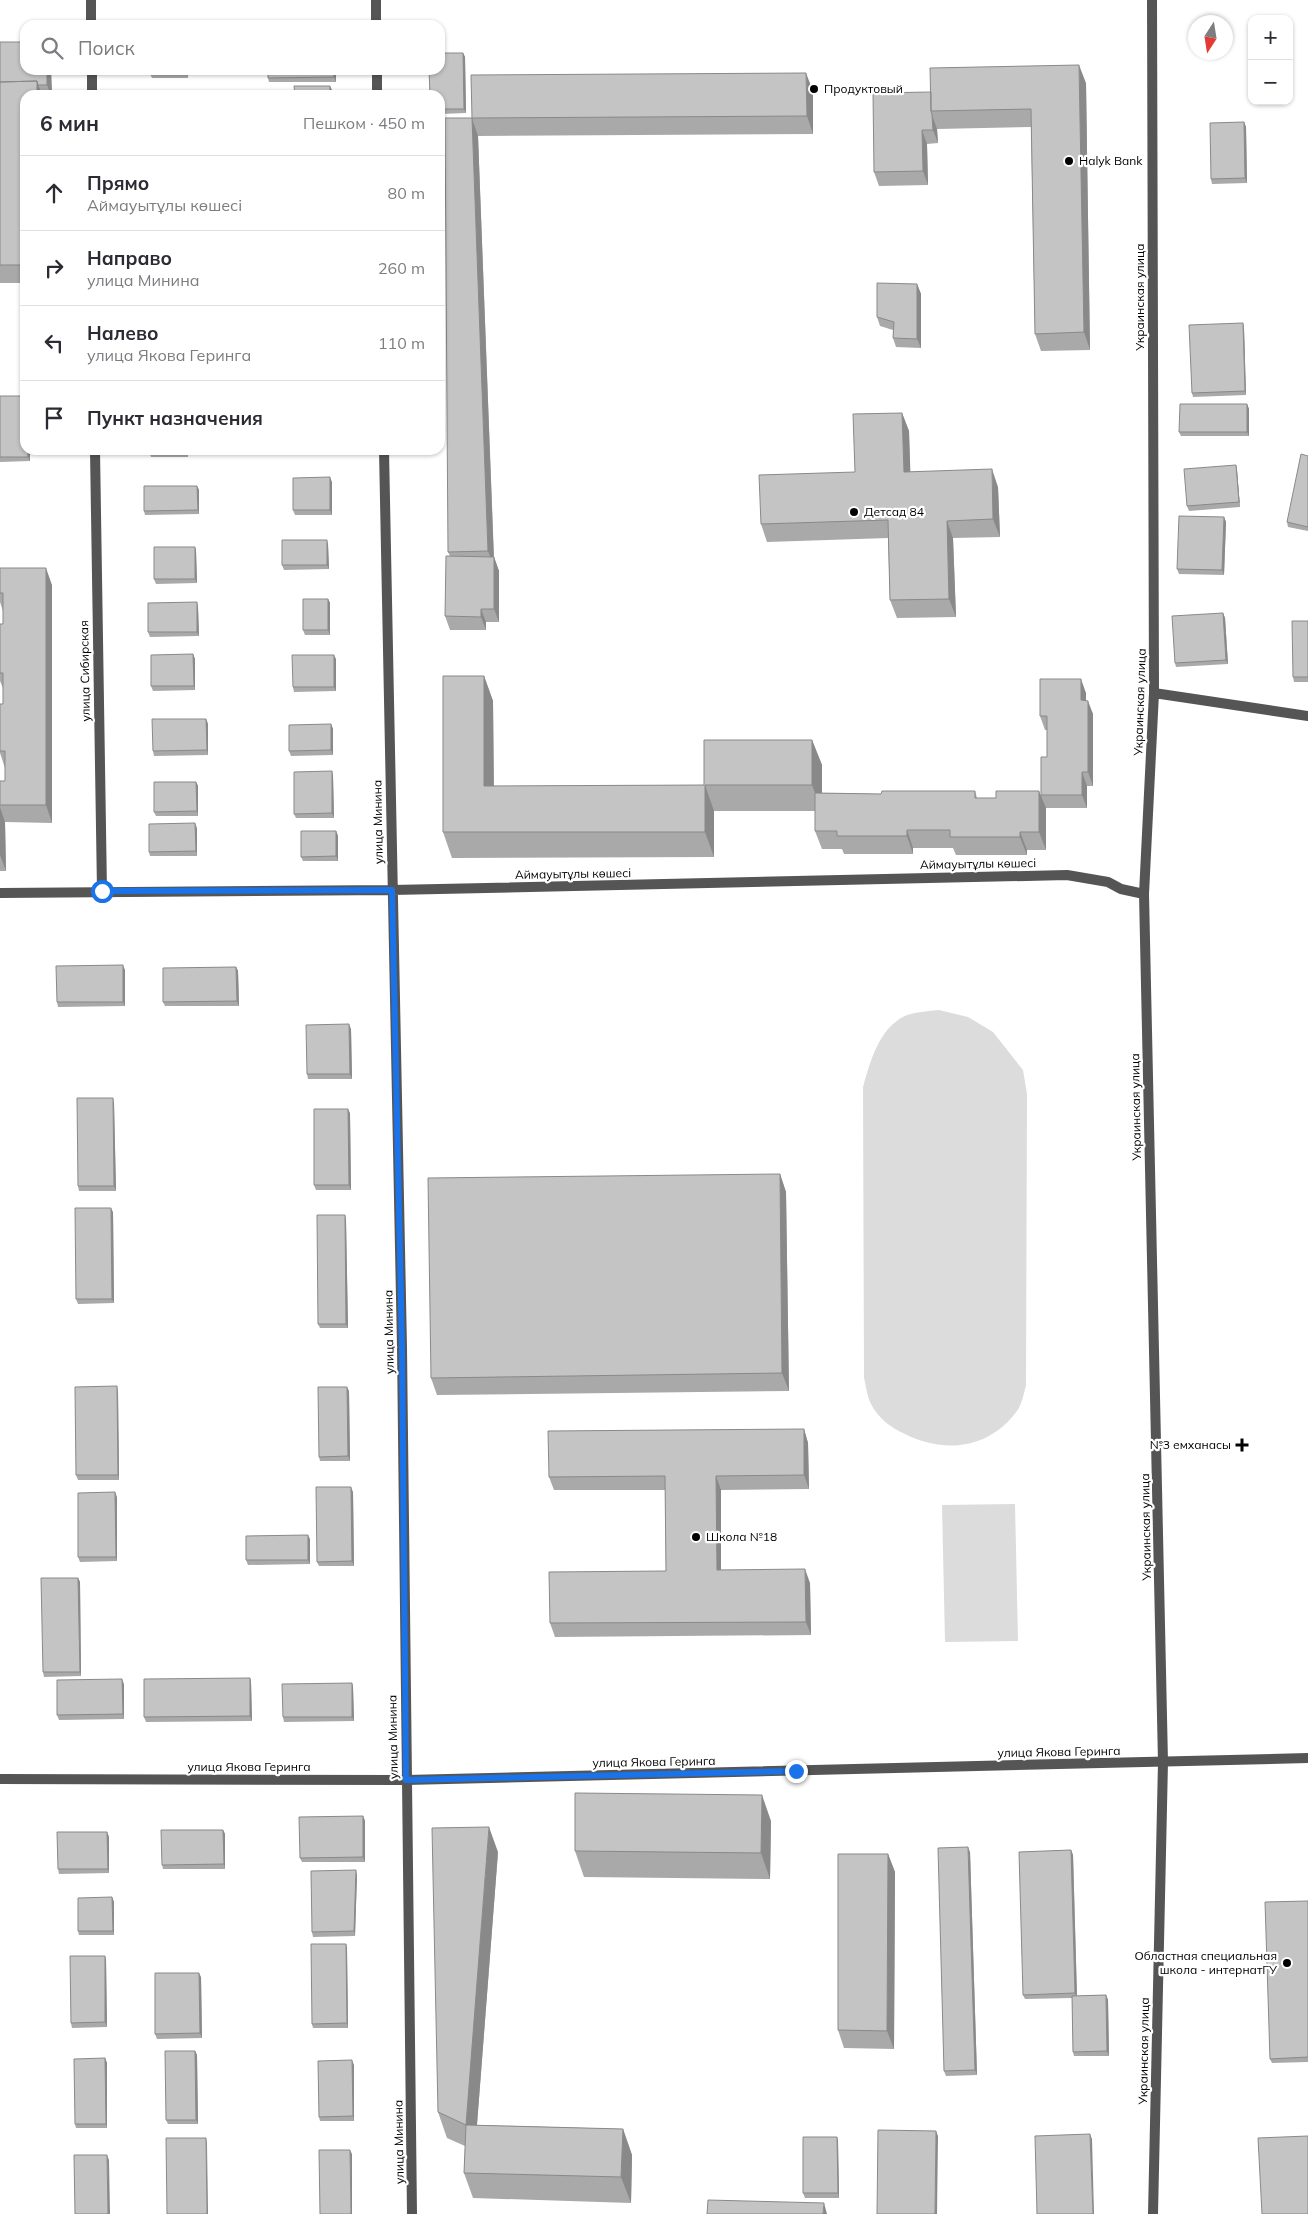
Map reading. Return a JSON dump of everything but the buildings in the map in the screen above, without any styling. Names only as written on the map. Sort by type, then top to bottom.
[{"type":"street","points":[[91,0],[92,20]]},
{"type":"street","points":[[376,0],[376,20]]},
{"type":"street","name":"Украинская улица","points":[[1152,0],[1154,693],[1144,894],[1163,1762],[1153,2214]]},
{"type":"street","points":[[92,75],[92,90]]},
{"type":"street","points":[[377,75],[377,90]]},
{"type":"street","name":"улица Сибирская","points":[[95,455],[102,891]]},
{"type":"street","name":"улица Минина","points":[[384,455],[402,1348],[412,2214]]},
{"type":"street","points":[[1154,693],[1308,716]]},
{"type":"street","name":"Аймауытұлы көшесі","points":[[0,893],[392,890],[1067,875],[1108,882],[1121,889],[1144,894]]},
{"type":"street","name":"улица Якова Геринга","points":[[0,1779],[406,1780],[1308,1758]]},
{"type":"shaded area","points":[[939,1010],[968,1017],[993,1032],[1023,1070],[1027,1094],[1026,1385],[1019,1408],[1006,1424],[980,1440],[951,1446],[920,1440],[890,1426],[877,1414],[871,1404],[864,1378],[863,1087],[873,1056],[889,1028],[897,1020],[907,1015]]},
{"type":"shaded area","points":[[1015,1504],[1018,1641],[945,1642],[942,1505]]},
{"type":"place","name":"Продуктовый","points":[[814,89]]},
{"type":"place","name":"Halyk Bank","points":[[1069,161]]},
{"type":"place","name":"Детсад 84","points":[[854,512]]},
{"type":"place","name":"№3 емханасы","points":[[1242,1445]]},
{"type":"place","name":"Школа №18","points":[[696,1537]]},
{"type":"place","name":"Областная специальная школа - интернатГУ","points":[[1287,1963]]},
{"type":"route","points":[[102,891],[392,890],[402,1348],[406,1780],[796,1771]]}]
